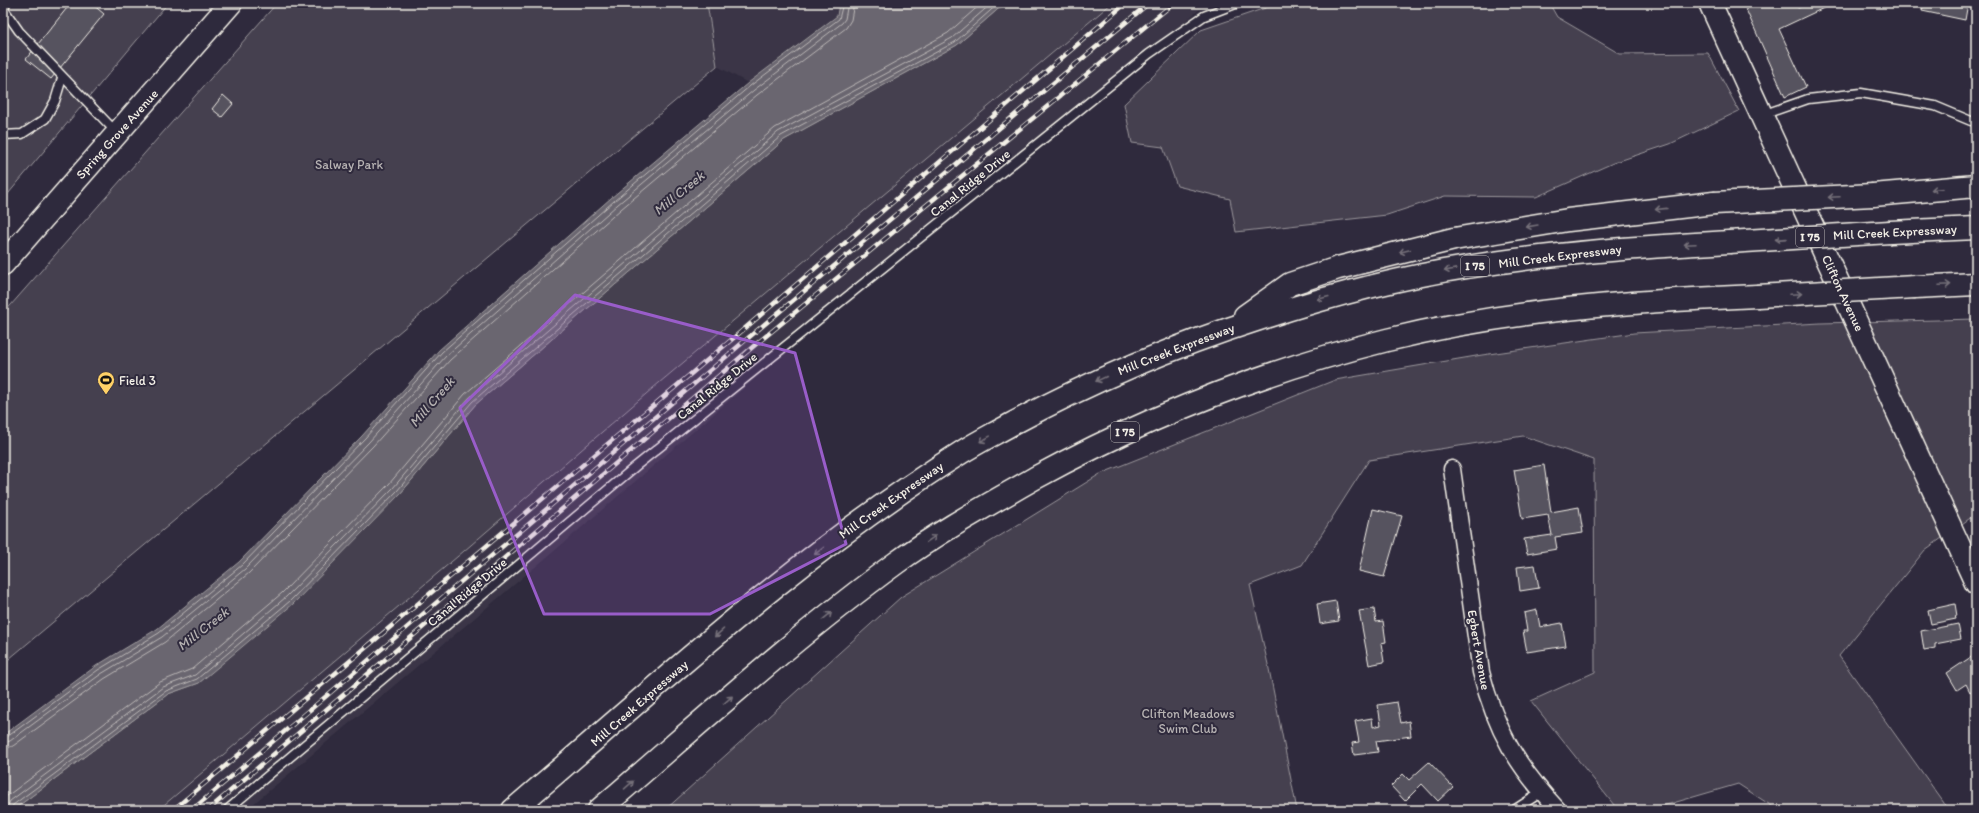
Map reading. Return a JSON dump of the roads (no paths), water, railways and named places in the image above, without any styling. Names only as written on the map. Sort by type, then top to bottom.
[{"type":"main road","name":"Spring Grove Avenue","points":[[3,264],[231,3]]},
{"type":"main road","name":"Clifton Avenue","points":[[1710,3],[1976,583]]},
{"type":"main road","points":[[1228,329],[1290,284],[1351,264],[1454,239],[1553,222],[1714,203],[1873,195],[1976,186]]},
{"type":"main road","name":"Mill Creek Expressway","points":[[513,810],[783,579],[830,542],[964,450],[1048,404],[1137,362],[1228,329],[1319,299],[1463,267],[1576,252],[1976,228]]},
{"type":"main road","name":"I 75","points":[[600,810],[791,646],[896,562],[938,534],[996,500],[1107,440],[1155,418],[1260,378],[1389,340],[1533,313],[1662,301],[1976,284]]},
{"type":"street","name":"Egbert Avenue","points":[[1452,469],[1481,672],[1489,702],[1501,731],[1516,758],[1558,810]]},
{"type":"lane","name":"Canal Ridge Drive","points":[[227,810],[636,466],[1143,59],[1204,16],[1238,3]]},
{"type":"lane","points":[[3,8],[19,31],[62,78],[117,134]]},
{"type":"lane","points":[[3,135],[22,134],[45,119],[55,101],[62,78]]},
{"type":"lane","points":[[1762,115],[1808,99],[1861,93],[1935,106],[1971,121]]},
{"type":"lane","points":[[1514,810],[1542,792]]},
{"type":"water","name":"Mill Creek","points":[[839,3],[1005,3],[957,45],[784,140],[475,405],[400,494],[293,604],[199,683],[168,694],[13,810],[3,810],[3,735],[96,666],[157,629],[239,562],[362,436],[439,350],[611,198],[748,83],[837,16]]},
{"type":"railway","points":[[173,810],[743,330],[1126,3]]},
{"type":"railway","points":[[192,810],[754,333],[1149,3]]},
{"type":"railway","points":[[208,810],[755,345],[1174,3]]},
{"type":"place","name":"Field 3","points":[[106,395]]},
{"type":"park label","name":"Salway Park","points":[[349,164]]},
{"type":"park label","name":"Clifton Meadows Swim Club","points":[[1188,720]]}]
